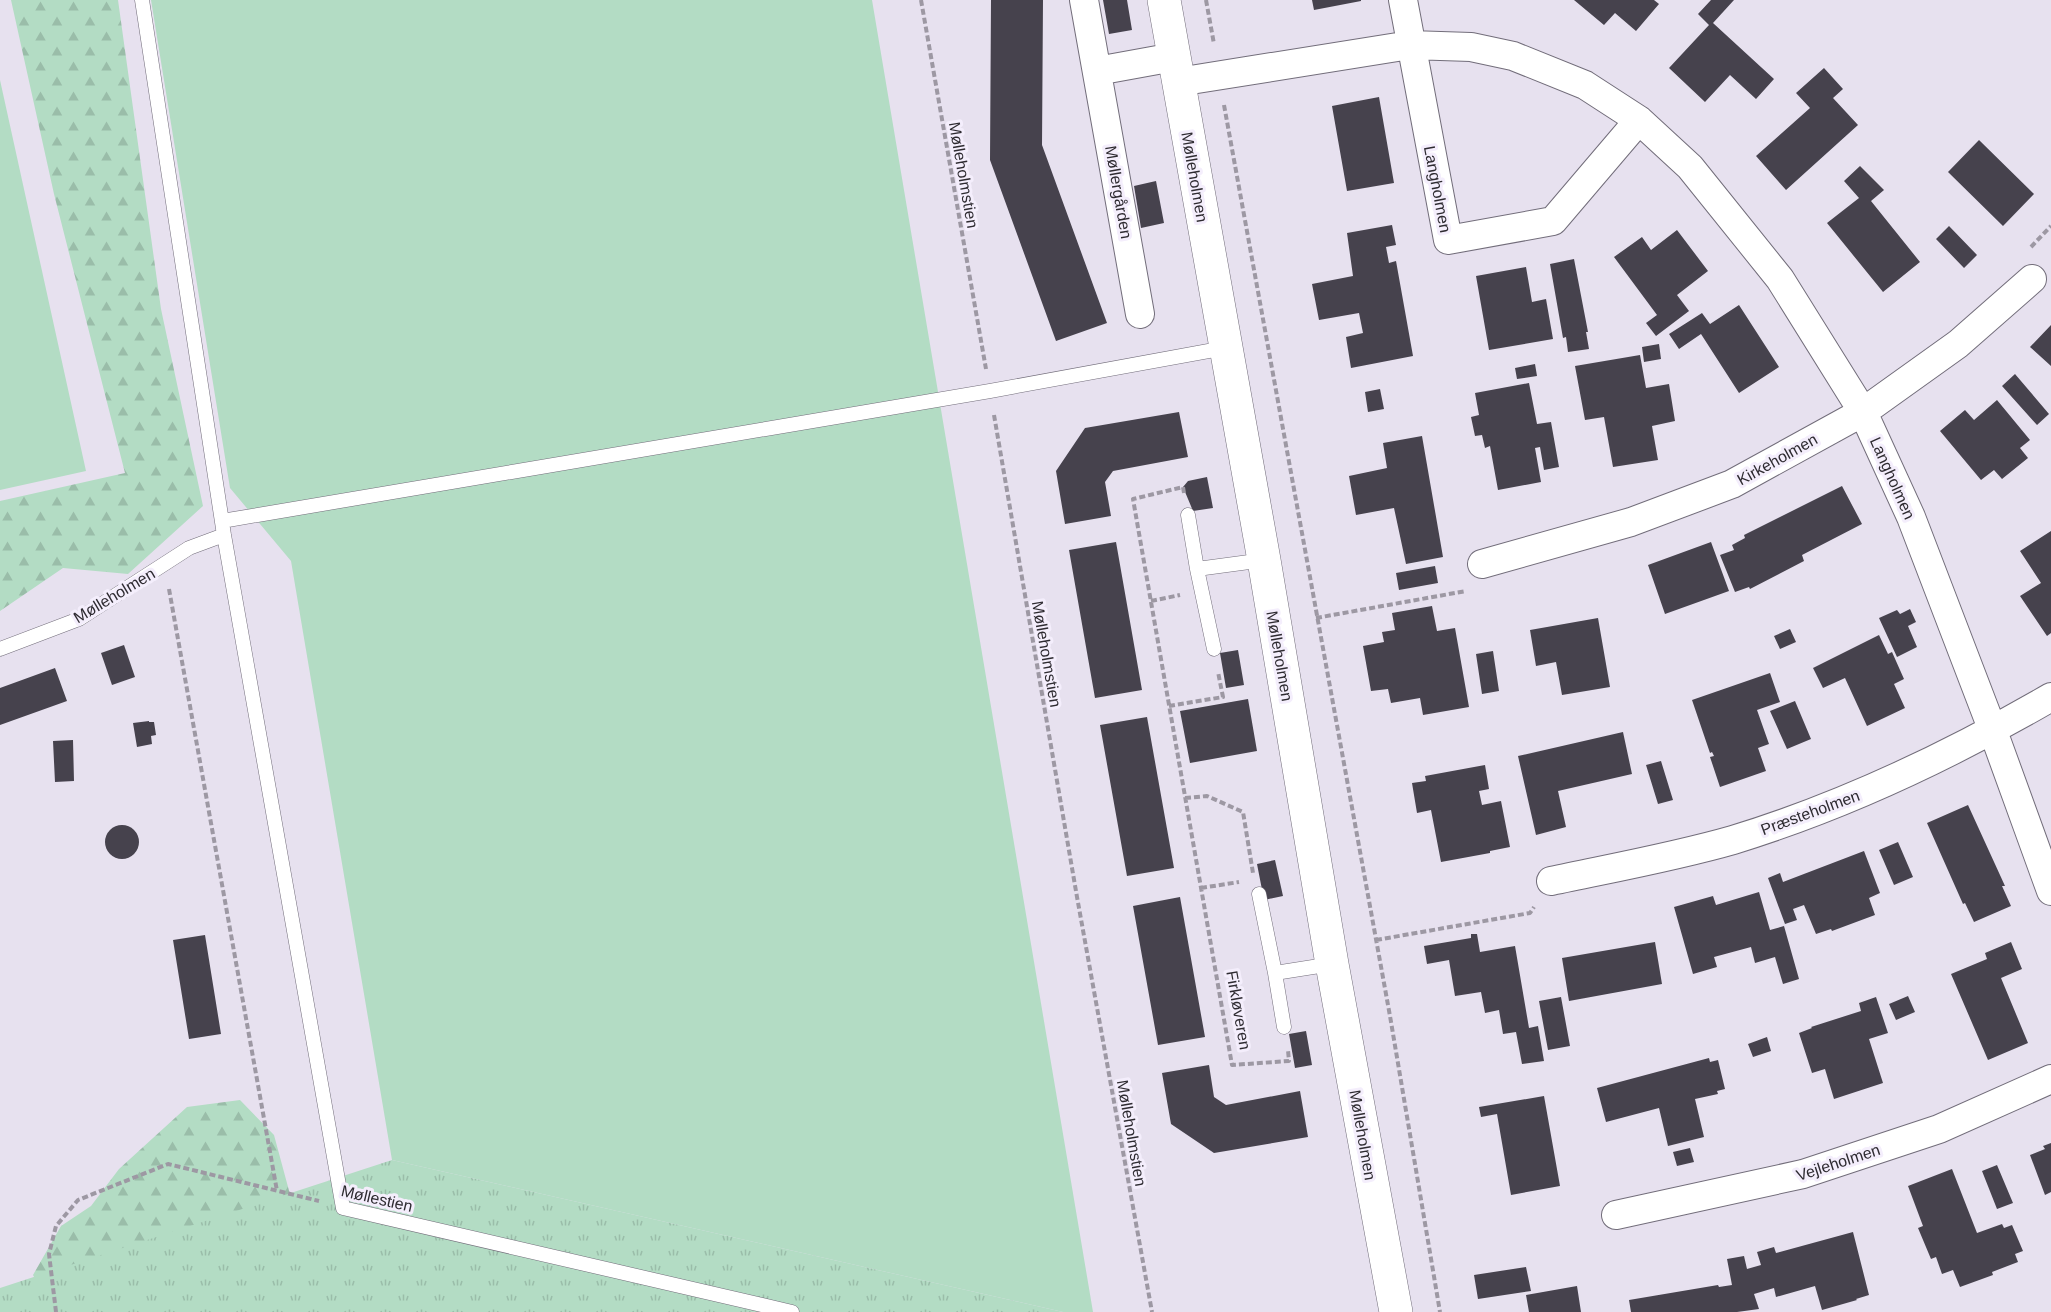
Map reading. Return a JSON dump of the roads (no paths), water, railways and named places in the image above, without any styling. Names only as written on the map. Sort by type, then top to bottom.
[{"type":"street","name":"Møllergården","points":[[1084,0],[1140,314]]},
{"type":"street","name":"Mølleholmen","points":[[1164,0],[1264,560],[1332,964],[1396,1312]]},
{"type":"street","points":[[1403,0],[1410,45]]},
{"type":"street","name":"Langholmen","points":[[1410,45],[1448,240],[1553,220],[1639,120]]},
{"type":"street","name":"Langholmen","points":[[1176,70],[1219,74],[1410,45],[1471,47],[1513,56],[1585,85],[1639,120],[1690,167],[1780,279],[1863,412],[1911,517],[2051,891]]},
{"type":"street","points":[[1097,71],[1176,70]]},
{"type":"street","name":"Kirkeholmen","points":[[1482,564],[1631,522],[1732,484],[1863,412],[1958,345],[2032,279]]},
{"type":"street","name":"Præsteholmen","points":[[1551,881],[1732,840],[1844,801],[1993,731],[2051,697]]},
{"type":"street","name":"Vejleholmen","points":[[1616,1215],[1803,1174],[1939,1129],[2051,1079]]},
{"type":"lane","points":[[142,0],[223,528]]},
{"type":"lane","name":"Mølleholmen","points":[[0,649],[79,619],[223,528],[1225,348]]},
{"type":"lane","points":[[1188,515],[1214,649]]},
{"type":"lane","name":"Møllestien","points":[[223,528],[343,1208],[792,1312]]},
{"type":"lane","points":[[1197,569],[1264,560]]},
{"type":"lane","points":[[1259,894],[1284,1027]]},
{"type":"lane","points":[[1275,973],[1332,964]]}]
